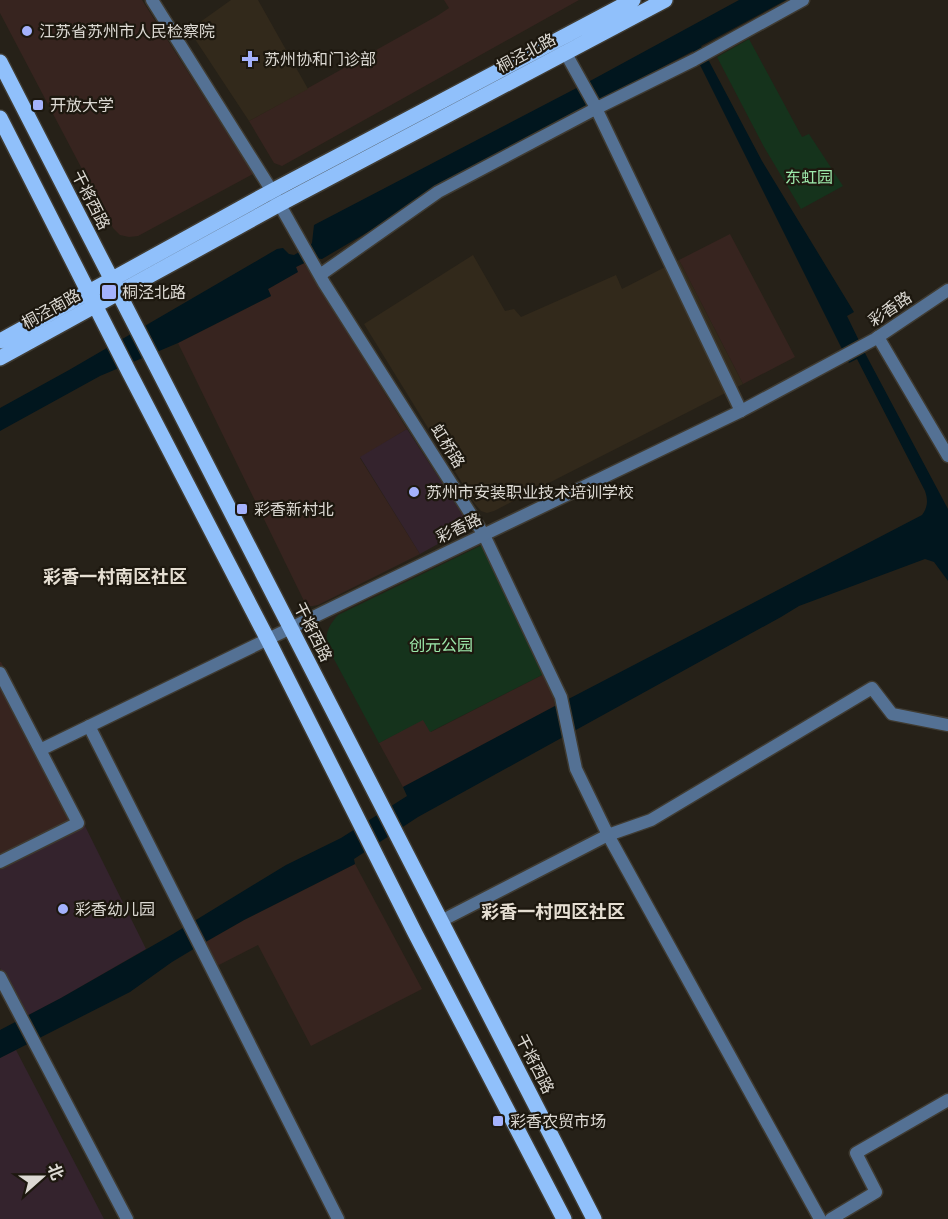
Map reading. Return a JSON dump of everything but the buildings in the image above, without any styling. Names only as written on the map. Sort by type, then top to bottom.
[{"type":"main road","name":"桐泾北路","points":[[116,286],[633,0]]},
{"type":"main road","name":"桐泾北路","points":[[276,197],[664,0]]},
{"type":"main road","name":"干将西路","points":[[0,62],[594,1219]]},
{"type":"main road","points":[[0,118],[268,640],[415,933],[564,1219]]},
{"type":"main road","name":"桐泾南路","points":[[0,341],[116,286]]},
{"type":"main road","name":"桐泾南路","points":[[0,358],[93,298]]},
{"type":"street","name":"虹桥路","points":[[152,0],[276,197],[320,275],[484,535],[561,697],[576,769],[608,835],[820,1219]]},
{"type":"street","points":[[320,275],[438,192],[594,107],[694,60],[803,0]]},
{"type":"street","points":[[565,52],[583,83],[741,411]]},
{"type":"street","name":"彩香路","points":[[40,750],[741,411],[877,338],[948,290]]},
{"type":"street","points":[[877,338],[948,456]]},
{"type":"street","points":[[0,673],[78,823],[0,862]]},
{"type":"street","points":[[441,921],[608,835],[651,820],[872,688],[892,714],[948,725]]},
{"type":"street","points":[[89,726],[338,1219]]},
{"type":"street","points":[[0,977],[127,1219]]},
{"type":"street","points":[[831,1219],[876,1192],[856,1154],[948,1100]]},
{"type":"shaded area","points":[[0,0],[142,0],[253,174],[138,236],[120,235],[113,228],[0,13]]},
{"type":"shaded area","name":"苏州协和门诊部","points":[[231,0],[258,0],[308,89],[249,121],[189,30]]},
{"type":"shaded area","points":[[444,0],[579,0],[282,166],[274,163],[249,121],[437,16],[449,8]]},
{"type":"shaded area","points":[[730,234],[795,357],[743,384],[679,260]]},
{"type":"shaded area","points":[[473,255],[505,311],[514,309],[521,317],[616,275],[622,289],[679,260],[743,384],[494,511],[487,513],[481,511],[364,324]]},
{"type":"shaded area","points":[[304,263],[407,429],[360,458],[420,554],[313,606],[308,606],[304,601],[178,343],[271,296],[268,289],[297,272],[296,267]]},
{"type":"shaded area","name":"苏州市安装职业技术培训学校","points":[[407,429],[470,526],[420,554],[360,457]]},
{"type":"shaded area","points":[[0,662],[85,826],[0,870]]},
{"type":"shaded area","points":[[546,673],[555,706],[403,787],[379,743],[423,719],[431,732]]},
{"type":"shaded area","name":"彩香幼儿园","points":[[85,826],[146,949],[25,1017],[0,968],[0,870]]},
{"type":"shaded area","points":[[355,864],[422,989],[311,1046],[258,945],[213,968],[202,944],[244,920]]},
{"type":"shaded area","points":[[16,1050],[104,1219],[0,1219],[0,1058]]},
{"type":"green space","name":"东虹园","points":[[749,39],[802,137],[809,134],[843,186],[801,209],[764,147],[717,57]]},
{"type":"green space","name":"创元公园","points":[[484,544],[546,673],[430,732],[423,720],[379,743],[328,648],[327,634],[330,626],[338,615]]},
{"type":"water","points":[[739,0],[786,0],[701,46],[762,161],[854,312],[847,316],[948,509],[948,581],[934,562],[925,559],[799,606],[418,817],[354,859],[355,864],[244,920],[172,962],[130,992],[0,1058],[0,1030],[173,934],[286,865],[341,838],[407,796],[403,787],[922,515],[927,503],[925,491],[857,359],[849,363],[693,51],[470,168],[451,183],[322,259],[315,258],[296,267],[298,272],[268,289],[271,296],[178,343],[100,376],[0,431],[0,408],[277,249],[283,248],[289,254],[294,255],[310,246],[314,225],[590,81]]},
{"type":"place","name":"江苏省苏州市人民检察院","points":[[27,31]]},
{"type":"place","name":"苏州协和门诊部","points":[[250,59]]},
{"type":"place","name":"开放大学","points":[[38,105]]},
{"type":"place","name":"桐泾北路","points":[[109,292]]},
{"type":"place","name":"苏州市安装职业技术培训学校","points":[[414,492]]},
{"type":"place","name":"彩香新村北","points":[[242,509]]},
{"type":"place","name":"彩香幼儿园","points":[[63,909]]},
{"type":"place","name":"彩香农贸市场","points":[[498,1121]]},
{"type":"district","name":"彩香一村南区社区","points":[[115,577]]},
{"type":"district","name":"彩香一村四区社区","points":[[553,912]]}]
